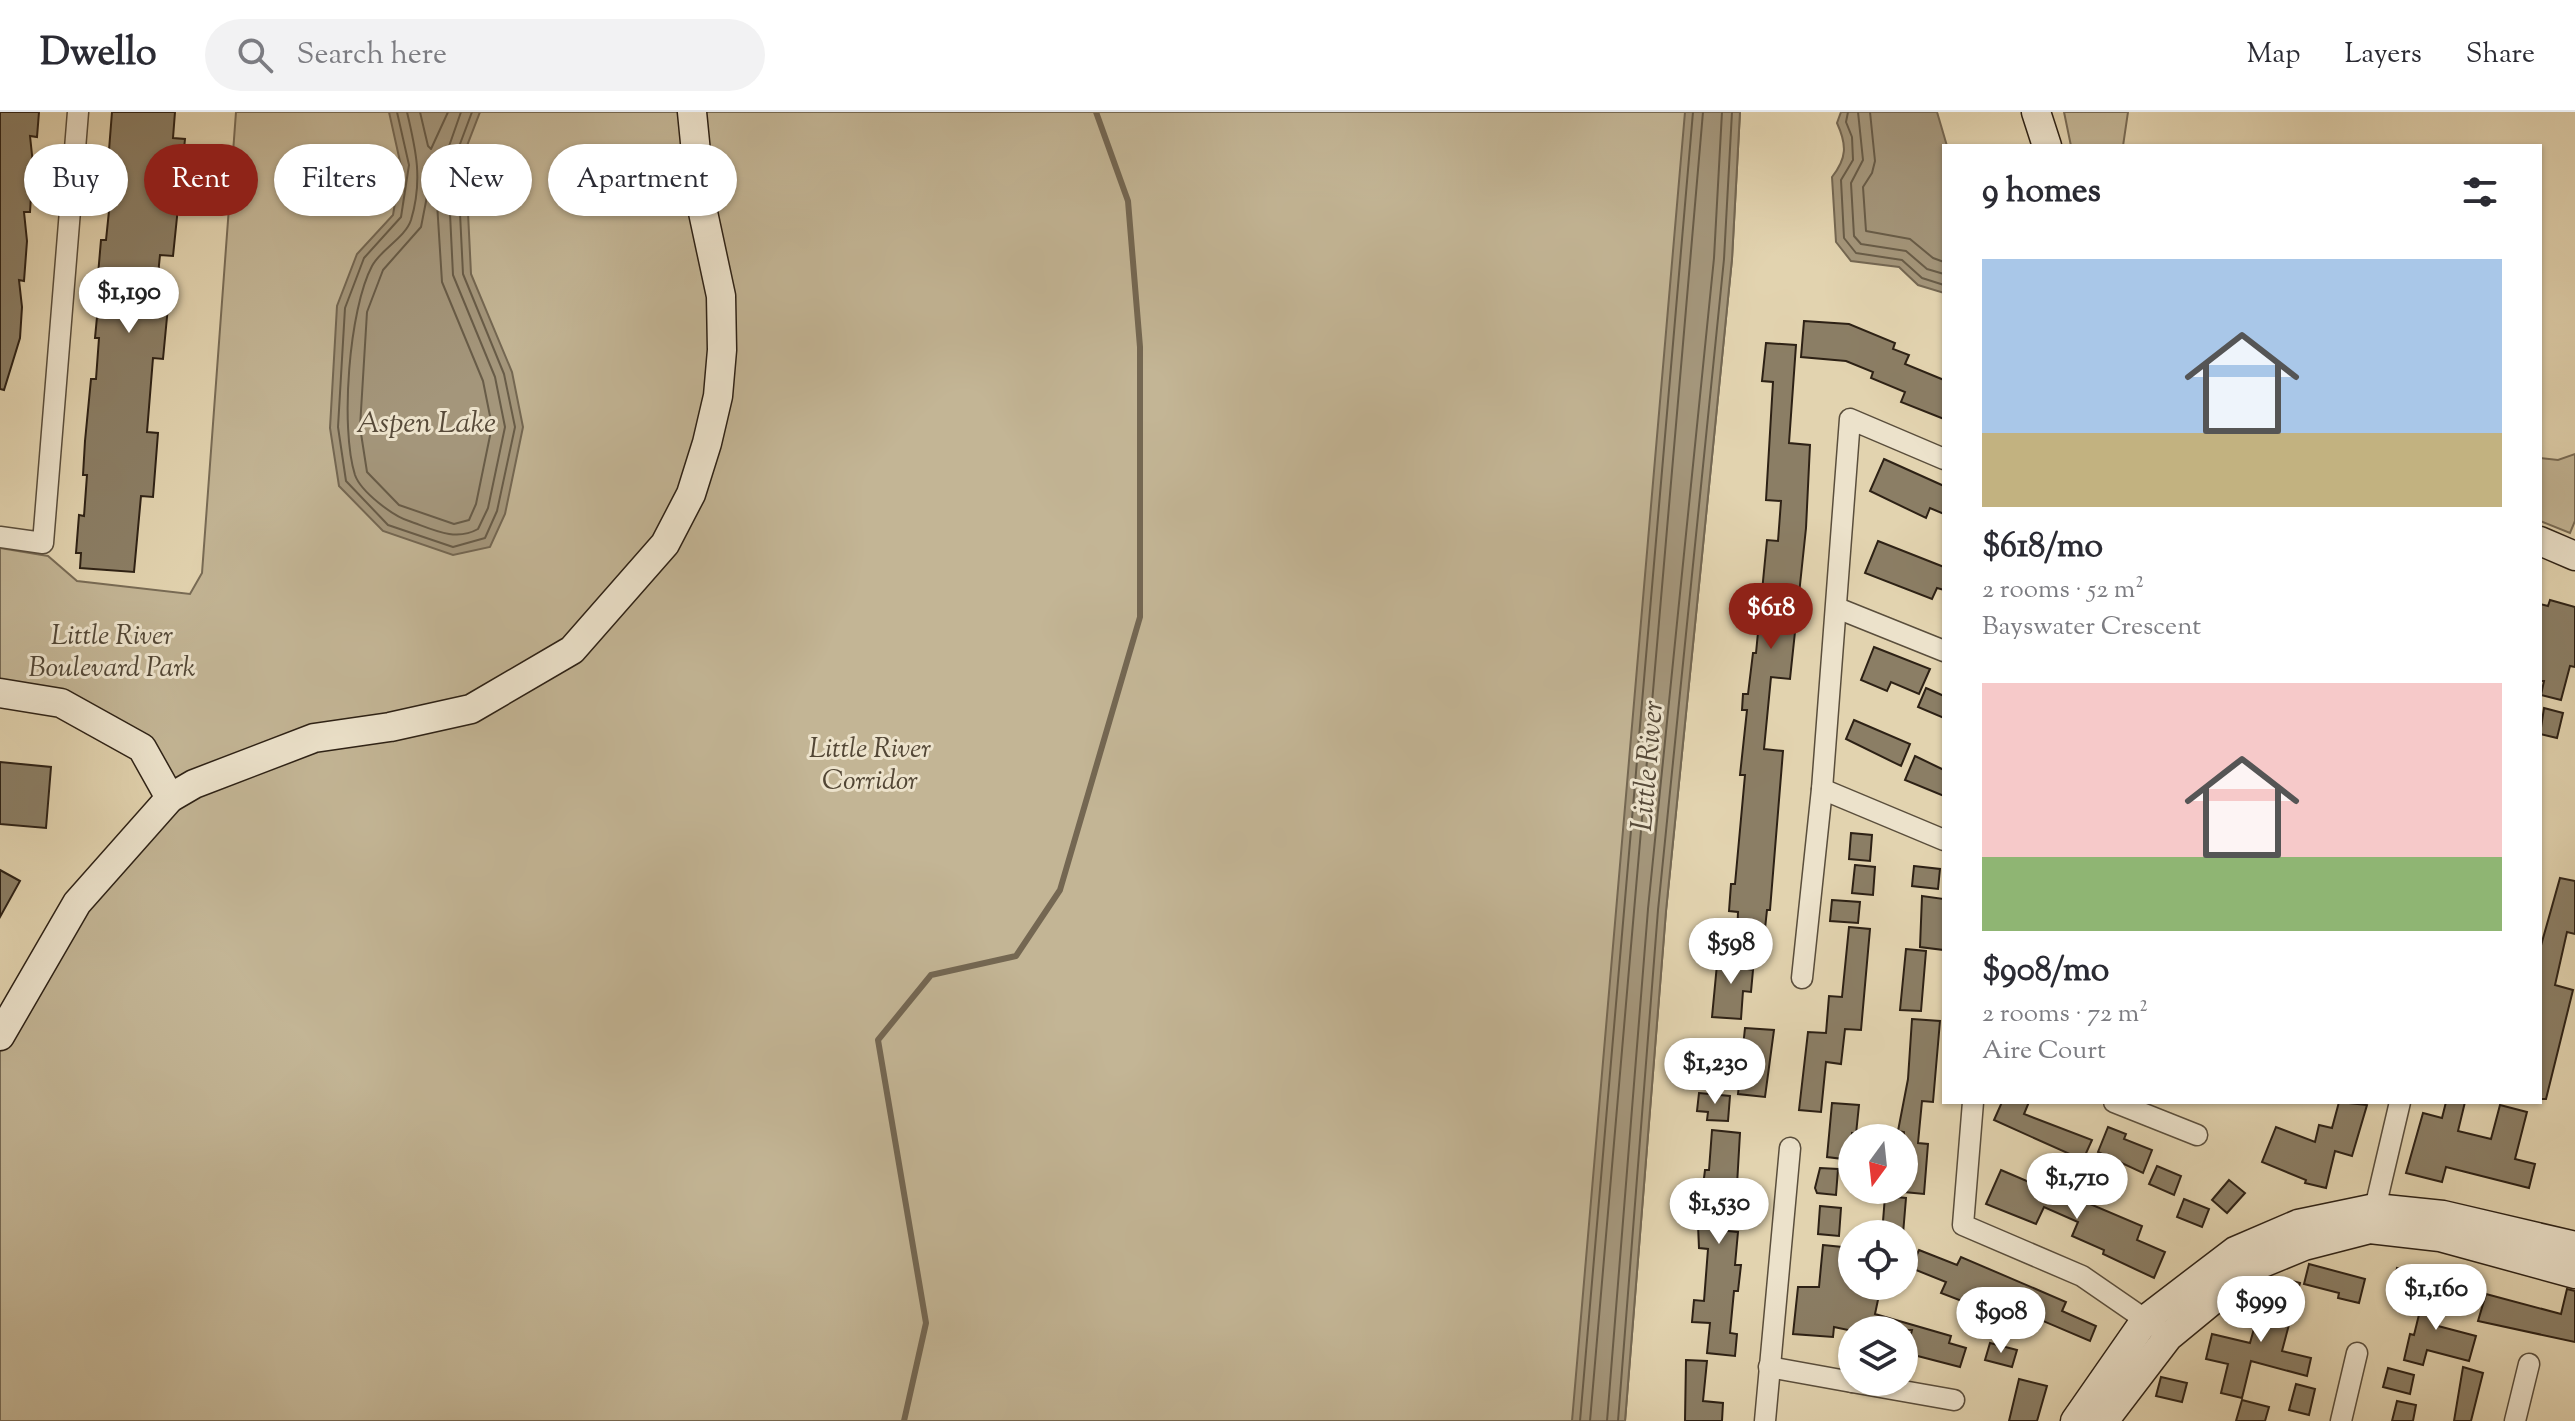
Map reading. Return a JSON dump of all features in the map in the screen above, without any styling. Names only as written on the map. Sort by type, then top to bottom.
[{"type":"street","points":[[0,537],[43,543],[78,112]]},
{"type":"street","points":[[0,1036],[77,903],[170,798],[194,784],[314,738],[390,727],[471,709],[572,650],[665,544],[691,494],[707,443],[718,396],[722,350],[721,296],[701,203],[692,112]]},
{"type":"street","points":[[2036,112],[2046,144]]},
{"type":"street","points":[[1802,978],[1822,789],[1850,419],[1942,458]]},
{"type":"street","points":[[2542,542],[2575,556]]},
{"type":"street","points":[[1837,608],[1942,650]]},
{"type":"street","points":[[0,693],[61,703],[142,748],[170,798]]},
{"type":"street","points":[[1822,789],[1942,839]]},
{"type":"street","points":[[1973,1104],[1963,1225],[2082,1276],[2168,1337]]},
{"type":"street","points":[[2119,1104],[2197,1135]]},
{"type":"street","points":[[2372,1218],[2400,1104]]},
{"type":"street","points":[[1765,1421],[1790,1148]]},
{"type":"street","points":[[2075,1421],[2146,1319],[2235,1251],[2298,1224],[2443,1215],[2575,1246]]},
{"type":"street","points":[[2104,1421],[2168,1337],[2253,1267],[2372,1218],[2575,1274]]},
{"type":"street","points":[[2341,1421],[2357,1353]]},
{"type":"street","points":[[2515,1421],[2529,1364]]},
{"type":"street","points":[[1769,1367],[1838,1379]]},
{"type":"street","points":[[1918,1394],[1954,1400]]},
{"type":"green space","name":"Little River Corridor","points":[[236,112],[1740,112],[1732,259],[1666,911],[1625,1421],[0,1421],[0,1036],[77,903],[170,798],[142,748],[0,693],[0,548],[48,556],[77,581],[190,594],[202,573],[228,216],[258,216],[258,144],[234,144]]},
{"type":"green space","points":[[2064,112],[2128,112],[2123,144],[2071,144]]},
{"type":"green space","points":[[2575,454],[2575,521],[2570,533],[2542,522],[2542,458],[2558,460]]},
{"type":"water","name":"Aspen Lake","points":[[389,112],[480,112],[468,144],[421,144],[421,216],[468,216],[471,274],[512,372],[523,427],[505,514],[490,547],[453,555],[383,531],[339,486],[330,428],[337,306],[357,254],[392,216],[405,216],[405,144],[396,144]]},
{"type":"water","name":"Little River","points":[[1685,112],[1740,112],[1732,259],[1666,911],[1625,1421],[1572,1421]]},
{"type":"water","points":[[1841,112],[1937,112],[1946,144],[1942,144],[1942,292],[1918,285],[1899,267],[1851,261],[1836,242],[1832,177],[1841,164],[1844,151],[1837,123]]},
{"type":"building","points":[[0,112],[39,112],[37,137],[30,136],[31,144],[24,144],[27,241],[24,281],[19,280],[22,307],[20,338],[4,390],[0,389]]},
{"type":"building","points":[[112,112],[175,112],[173,138],[185,139],[184,144],[144,144],[144,216],[177,216],[173,256],[160,255],[156,295],[169,296],[163,359],[153,358],[147,432],[158,433],[153,497],[141,496],[134,572],[80,568],[81,553],[76,553],[79,515],[84,516],[87,475],[83,475],[91,379],[96,379],[99,338],[95,338],[101,240],[106,240],[108,216],[128,216],[128,144],[109,144]]},
{"type":"building","points":[[1804,321],[1849,324],[1895,343],[1893,349],[1909,355],[1905,364],[1942,379],[1942,418],[1901,402],[1905,392],[1871,378],[1873,372],[1846,361],[1801,357]]},
{"type":"building","points":[[1766,343],[1796,345],[1789,443],[1810,445],[1806,528],[1790,679],[1771,677],[1764,749],[1783,751],[1770,910],[1767,910],[1764,938],[1737,937],[1738,912],[1729,911],[1731,884],[1735,884],[1745,775],[1740,775],[1747,710],[1742,710],[1743,694],[1748,694],[1753,653],[1756,653],[1767,540],[1778,541],[1781,501],[1766,500],[1773,382],[1762,381]]},
{"type":"building","points":[[1884,459],[1942,485],[1942,513],[1930,508],[1926,518],[1870,491]]},
{"type":"building","points":[[1878,541],[1942,566],[1942,589],[1937,588],[1932,599],[1865,573]]},
{"type":"building","points":[[2550,600],[2575,607],[2575,667],[2570,666],[2561,700],[2542,695],[2542,604],[2548,606]]},
{"type":"building","points":[[1874,647],[1930,669],[1919,694],[1891,682],[1887,691],[1861,680]]},
{"type":"building","points":[[1926,688],[1942,695],[1942,717],[1918,707]]},
{"type":"building","points":[[2544,708],[2563,713],[2557,738],[2542,734]]},
{"type":"building","points":[[1854,720],[1910,744],[1901,766],[1846,739]]},
{"type":"building","points":[[1915,756],[1942,769],[1942,795],[1905,780]]},
{"type":"building","points":[[0,762],[51,767],[46,828],[0,824]]},
{"type":"building","points":[[1851,833],[1872,835],[1870,861],[1849,859]]},
{"type":"building","points":[[1855,865],[1875,867],[1873,895],[1852,893]]},
{"type":"building","points":[[1914,866],[1940,869],[1938,889],[1912,886]]},
{"type":"building","points":[[0,870],[20,881],[0,917]]},
{"type":"building","points":[[2560,878],[2575,881],[2575,934],[2567,932],[2555,985],[2573,990],[2546,1099],[2542,1099],[2542,942]]},
{"type":"building","points":[[1922,896],[1942,899],[1942,950],[1920,947]]},
{"type":"building","points":[[1832,900],[1860,902],[1858,923],[1830,921]]},
{"type":"building","points":[[1849,927],[1870,929],[1861,1030],[1845,1029],[1841,1064],[1826,1062],[1821,1112],[1799,1110],[1808,1032],[1826,1033],[1829,996],[1842,997]]},
{"type":"building","points":[[1906,949],[1926,951],[1921,1011],[1900,1010]]},
{"type":"building","points":[[1718,954],[1748,957],[1747,969],[1753,970],[1751,992],[1743,991],[1741,1019],[1712,1017]]},
{"type":"building","points":[[1912,1019],[1940,1021],[1933,1102],[1922,1101],[1918,1143],[1918,1124],[1899,1124],[1908,1079]]},
{"type":"building","points":[[1745,1028],[1774,1030],[1765,1097],[1738,1094]]},
{"type":"building","points":[[1699,1093],[1730,1096],[1728,1121],[1707,1120],[1708,1112],[1697,1111]]},
{"type":"building","points":[[1832,1103],[1859,1105],[1857,1124],[1838,1124],[1838,1158],[1827,1157]]},
{"type":"building","points":[[2001,1104],[2028,1104],[2024,1114],[2092,1140],[2083,1160],[1994,1120]]},
{"type":"building","points":[[2338,1104],[2367,1105],[2352,1156],[2335,1151],[2326,1188],[2305,1183],[2306,1180],[2262,1162],[2276,1127],[2315,1142],[2319,1125],[2332,1128]]},
{"type":"building","points":[[2446,1104],[2465,1104],[2458,1131],[2491,1139],[2500,1105],[2527,1112],[2515,1159],[2535,1164],[2529,1188],[2446,1167],[2442,1182],[2406,1173],[2423,1113],[2442,1118]]},
{"type":"building","points":[[2108,1127],[2126,1134],[2124,1139],[2152,1150],[2143,1173],[2098,1152]]},
{"type":"building","points":[[1712,1130],[1740,1133],[1737,1185],[1723,1184],[1718,1230],[1738,1232],[1735,1265],[1741,1265],[1738,1291],[1734,1291],[1730,1333],[1737,1334],[1735,1356],[1707,1353],[1710,1323],[1692,1322],[1694,1300],[1704,1301],[1708,1249],[1699,1248],[1698,1225],[1705,1170],[1709,1170]]},
{"type":"building","points":[[1918,1143],[1928,1144],[1924,1194],[1918,1193]]},
{"type":"building","points":[[2157,1166],[2181,1176],[2174,1195],[2149,1184]]},
{"type":"building","points":[[1820,1168],[1838,1169],[1836,1195],[1817,1193],[1815,1188]]},
{"type":"building","points":[[2001,1170],[2029,1182],[2031,1179],[2142,1226],[2137,1240],[2165,1252],[2154,1278],[2072,1236],[2078,1222],[2044,1207],[2036,1224],[1986,1204]]},
{"type":"building","points":[[2229,1180],[2245,1193],[2227,1213],[2212,1200]]},
{"type":"building","points":[[2184,1199],[2209,1209],[2202,1227],[2177,1217]]},
{"type":"building","points":[[1884,1204],[1906,1204],[1904,1220],[1883,1220]]},
{"type":"building","points":[[1820,1206],[1841,1208],[1838,1236],[1818,1234]]},
{"type":"building","points":[[1823,1245],[1838,1247],[1838,1300],[1878,1300],[1875,1314],[1882,1316],[1838,1316],[1838,1328],[1834,1327],[1833,1337],[1793,1334],[1798,1287],[1819,1287]]},
{"type":"building","points":[[1919,1250],[1957,1265],[1961,1257],[2066,1302],[2062,1311],[2096,1326],[2090,1341],[1973,1291],[1967,1303],[1941,1293],[1946,1282],[1918,1271]]},
{"type":"building","points":[[2309,1264],[2365,1279],[2359,1303],[2338,1298],[2339,1293],[2304,1284]]},
{"type":"building","points":[[2397,1268],[2423,1275],[2418,1294],[2392,1287]]},
{"type":"building","points":[[2280,1278],[2300,1283],[2282,1351],[2311,1358],[2307,1376],[2251,1361],[2242,1398],[2221,1393],[2228,1364],[2206,1359],[2212,1334],[2250,1343],[2260,1307],[2272,1310]]},
{"type":"building","points":[[2426,1286],[2447,1291],[2438,1326],[2476,1336],[2469,1361],[2427,1350],[2423,1365],[2404,1360],[2410,1334],[2414,1335]]},
{"type":"building","points":[[2567,1289],[2575,1291],[2575,1342],[2478,1321],[2486,1294],[2561,1314]]},
{"type":"building","points":[[1918,1326],[1951,1336],[1949,1343],[1966,1348],[1960,1367],[1918,1356]]},
{"type":"building","points":[[1990,1343],[2017,1350],[2012,1367],[1985,1360]]},
{"type":"building","points":[[1686,1360],[1707,1361],[1703,1401],[1723,1403],[1722,1421],[1685,1421]]},
{"type":"building","points":[[2463,1367],[2483,1373],[2471,1421],[2454,1421]]},
{"type":"building","points":[[2388,1368],[2414,1375],[2410,1394],[2383,1387]]},
{"type":"building","points":[[2161,1377],[2187,1383],[2182,1402],[2156,1396]]},
{"type":"building","points":[[2019,1379],[2047,1386],[2037,1421],[2009,1421]]},
{"type":"building","points":[[2296,1384],[2315,1389],[2309,1415],[2289,1410]]},
{"type":"building","points":[[2242,1400],[2269,1407],[2265,1421],[2236,1421]]},
{"type":"building","points":[[2397,1401],[2416,1405],[2413,1421],[2392,1421]]},
{"type":"waterway","points":[[904,1421],[926,1323],[878,1040],[931,975],[1016,956],[1060,890],[1140,617],[1140,347],[1128,201],[1096,112]]},
{"type":"park label","name":"Little River Boulevard Park","points":[[112,653]]}]
